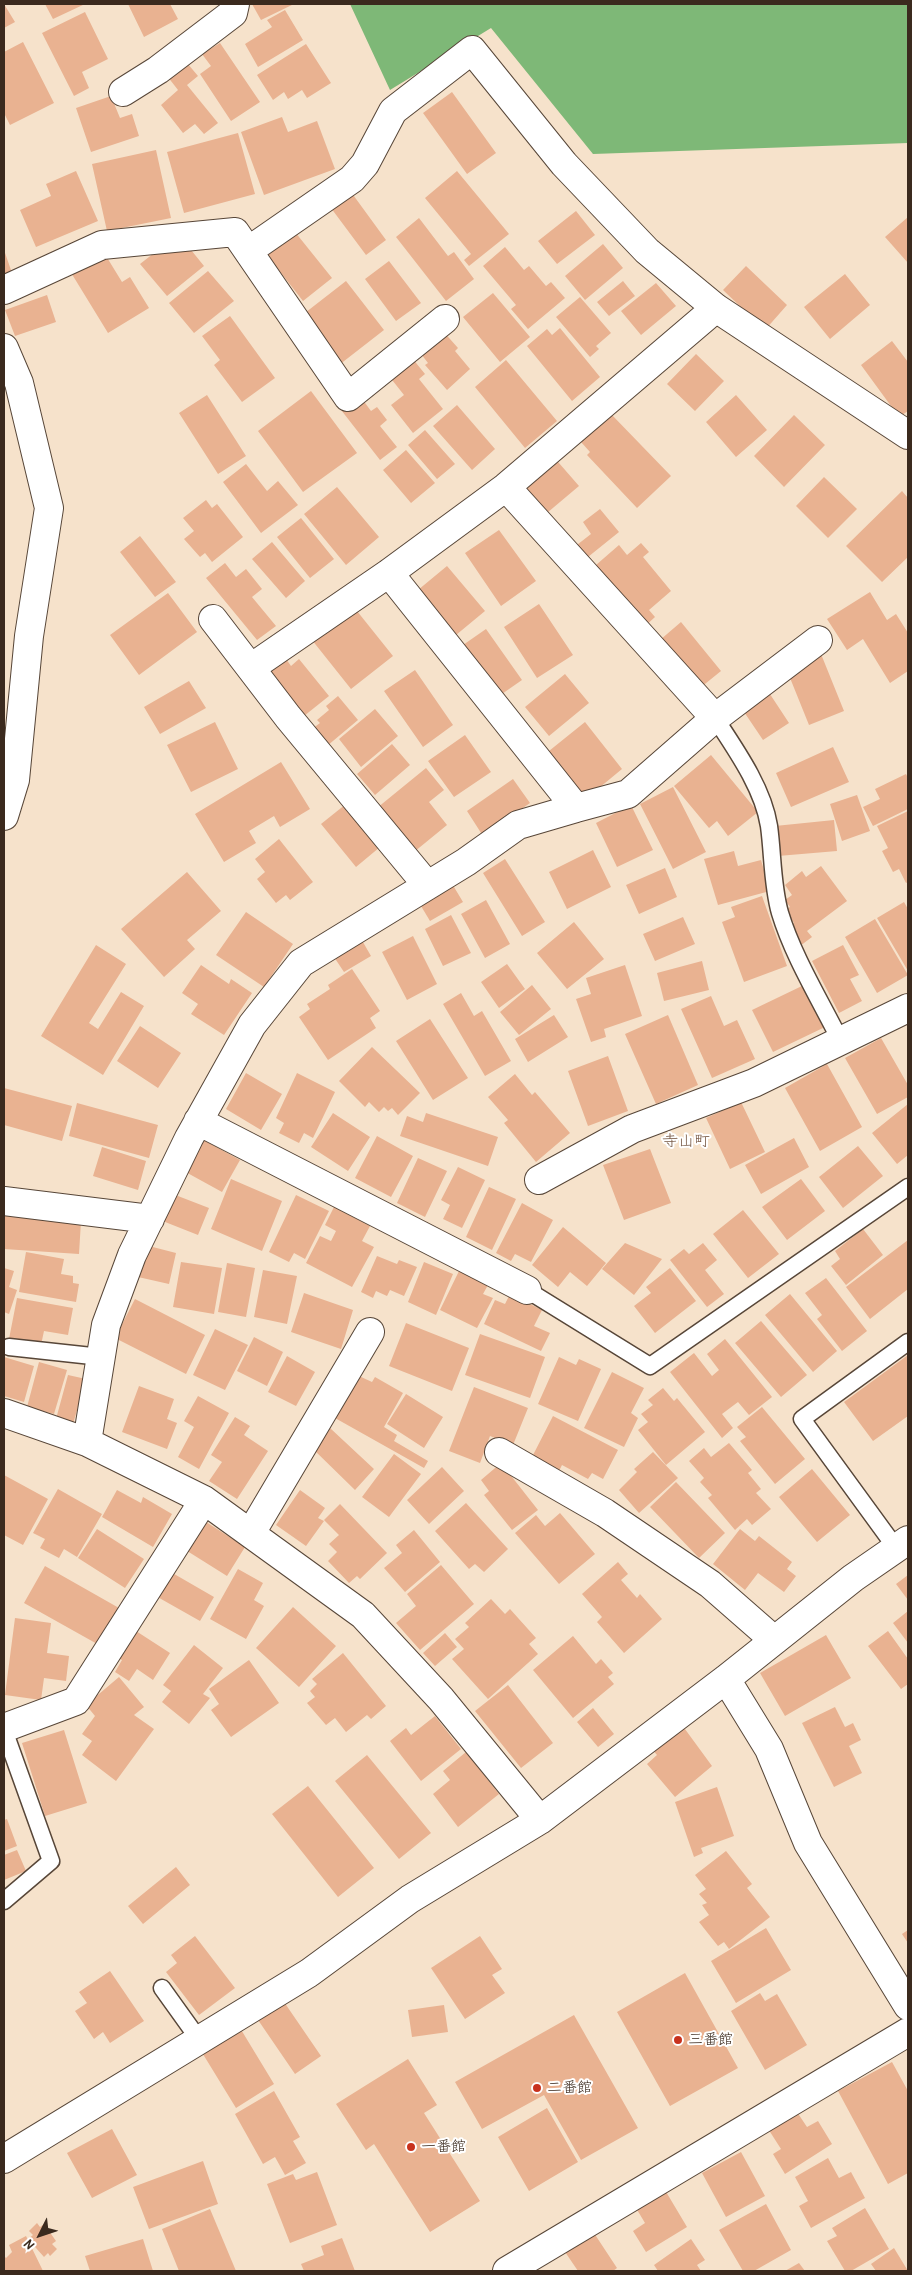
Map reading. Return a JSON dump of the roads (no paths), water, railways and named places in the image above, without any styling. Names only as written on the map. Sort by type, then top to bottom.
[{"type":"street","points":[[123,92],[158,70],[233,13],[235,4]]},
{"type":"street","points":[[248,251],[352,180],[366,164],[393,111],[472,50],[564,164],[647,251],[716,308],[908,436]]},
{"type":"street","points":[[4,290],[102,246],[235,232],[348,396],[445,319]]},
{"type":"street","points":[[252,667],[389,573],[506,486],[716,308]]},
{"type":"street","points":[[4,348],[19,383],[48,508],[29,636],[15,780],[4,816]]},
{"type":"street","points":[[506,486],[715,718]]},
{"type":"street","points":[[389,573],[576,808]]},
{"type":"street","points":[[213,619],[252,667],[288,717],[427,885]]},
{"type":"street","points":[[87,1442],[106,1325],[132,1255],[198,1121],[252,1025],[301,963],[466,862],[518,825],[628,794],[715,718],[818,640]]},
{"type":"street","points":[[539,1180],[632,1129],[754,1083],[908,1008]]},
{"type":"street","points":[[198,1121],[527,1290]]},
{"type":"street","points":[[4,1201],[150,1218]]},
{"type":"street","points":[[251,1533],[370,1332]]},
{"type":"street","points":[[4,1413],[87,1442],[204,1500],[363,1615],[441,1699],[540,1820]]},
{"type":"street","points":[[499,1452],[605,1513],[702,1579],[774,1640]]},
{"type":"street","points":[[4,1729],[76,1701],[204,1500]]},
{"type":"street","points":[[4,2159],[309,1973],[410,1899],[540,1820],[726,1679],[852,1578],[902,1544]]},
{"type":"street","points":[[726,1679],[769,1749],[808,1843],[908,2006]]},
{"type":"street","points":[[507,2271],[908,2032]]},
{"type":"lane","points":[[715,718],[744,763],[758,795],[769,825],[771,863],[780,913],[795,949],[840,1040]]},
{"type":"lane","points":[[527,1290],[650,1366],[908,1188]]},
{"type":"lane","points":[[902,1544],[802,1419],[908,1342]]},
{"type":"lane","points":[[9,1347],[100,1357]]},
{"type":"lane","points":[[4,1729],[51,1861],[4,1901]]},
{"type":"lane","points":[[162,1988],[200,2041]]},
{"type":"place","name":"三番館","points":[[678,2040]]},
{"type":"place","name":"二番館","points":[[537,2088]]},
{"type":"place","name":"一番館","points":[[411,2147]]},
{"type":"district","name":"寺山町","points":[[686,1142]]}]
